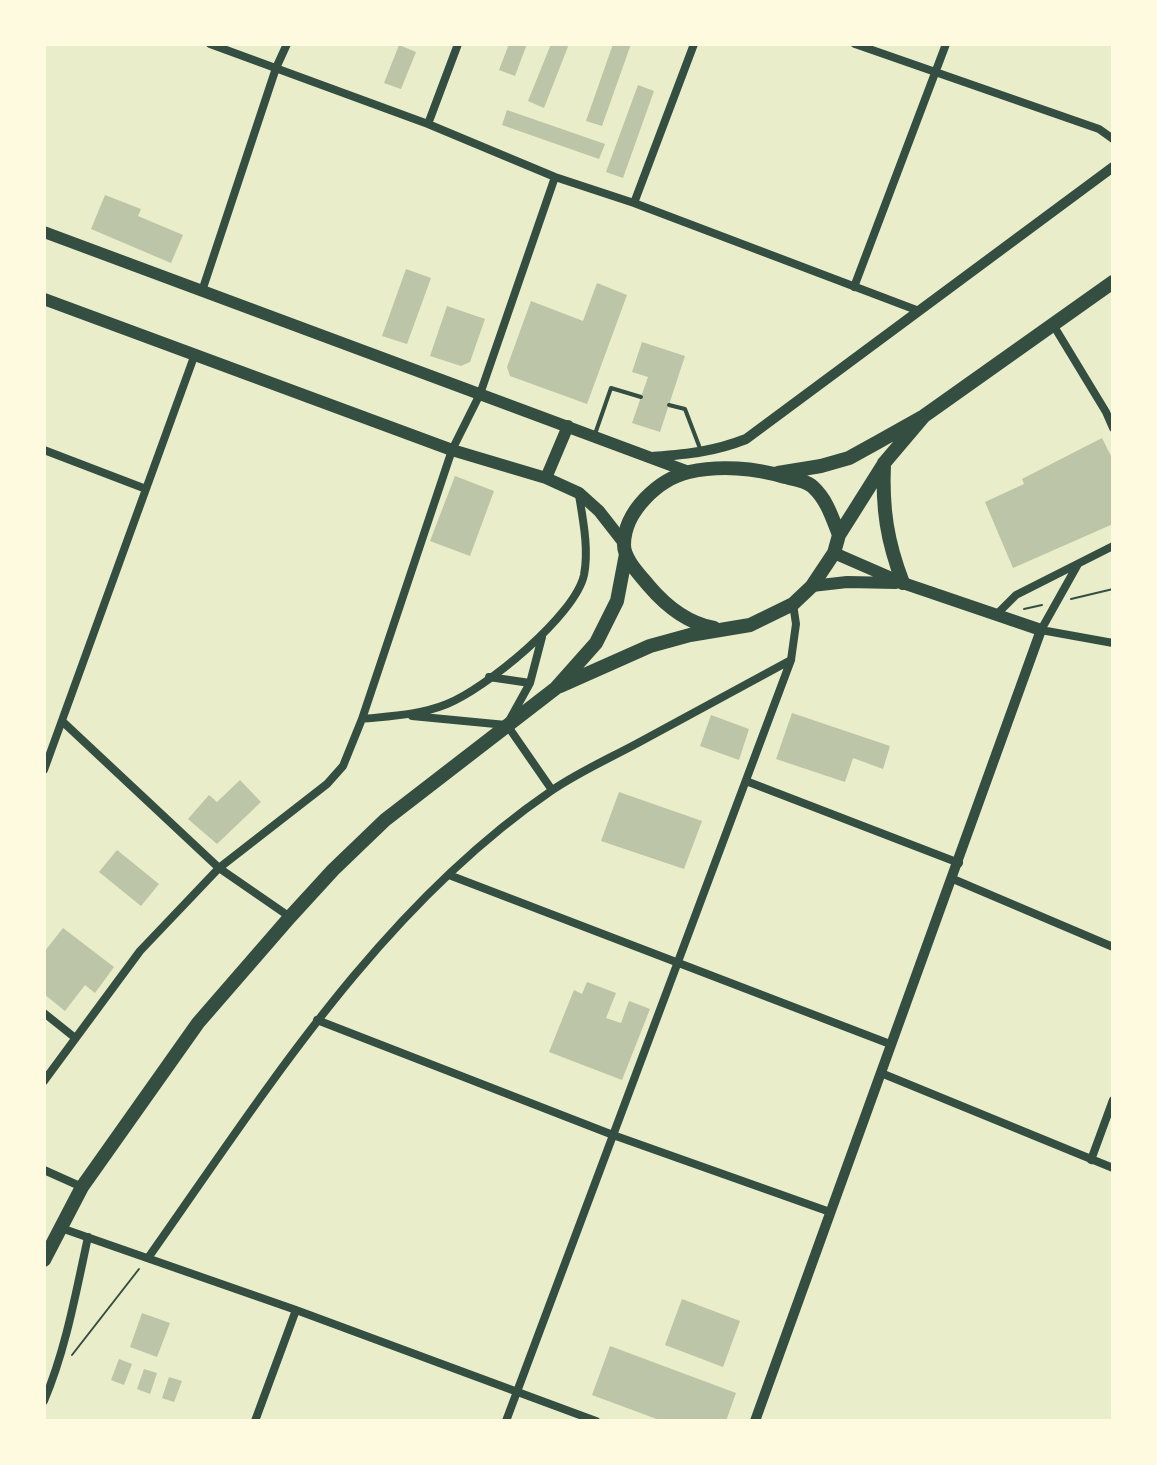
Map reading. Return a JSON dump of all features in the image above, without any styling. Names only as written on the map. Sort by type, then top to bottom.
[{"type":"highway","points":[[774,474],[849,458],[924,416],[1113,282]]},
{"type":"highway","points":[[556,688],[650,646],[690,635],[750,625],[793,604],[812,586],[834,553],[839,535],[885,462],[924,416]]},
{"type":"highway","points":[[885,462],[882,499],[889,546],[903,583]]},
{"type":"highway","points":[[44,1260],[82,1187],[198,1023],[290,917],[385,820],[556,688],[596,643],[617,601],[632,519],[646,496],[665,480],[689,472],[736,468],[774,474],[811,484],[828,507],[839,535]]},
{"type":"highway","points":[[625,549],[639,574],[658,596],[681,615],[701,625],[726,630]]},
{"type":"main road","points":[[44,232],[689,472]]},
{"type":"main road","points":[[44,299],[452,450],[546,478],[579,493],[599,511],[625,549]]},
{"type":"main road","points":[[546,478],[568,426]]},
{"type":"main road","points":[[834,553],[903,583],[1041,630]]},
{"type":"main road","points":[[812,586],[847,582],[903,583]]},
{"type":"street","points":[[210,44],[428,124],[555,177],[634,203],[919,311]]},
{"type":"street","points":[[202,291],[276,68],[287,44]]},
{"type":"street","points":[[428,124],[458,44]]},
{"type":"street","points":[[634,203],[694,44]]},
{"type":"street","points":[[855,44],[1099,129],[1113,139]]},
{"type":"street","points":[[854,287],[946,44]]},
{"type":"street","points":[[650,457],[702,453],[746,439],[1113,167]]},
{"type":"street","points":[[44,1081],[140,951],[219,868],[327,784],[343,766],[362,719],[452,450],[480,394],[555,177]]},
{"type":"street","points":[[1052,323],[1110,410],[1113,428]]},
{"type":"street","points":[[44,770],[195,354]]},
{"type":"street","points":[[44,450],[146,489]]},
{"type":"street","points":[[362,719],[407,715],[447,704],[489,677],[542,636],[576,595],[584,575],[585,536],[579,493]]},
{"type":"street","points":[[996,615],[1016,595],[1113,546]]},
{"type":"street","points":[[755,1421],[1041,630],[1078,564]]},
{"type":"street","points":[[506,1421],[791,660],[796,624],[793,604]]},
{"type":"street","points":[[1041,630],[1113,643]]},
{"type":"street","points":[[507,725],[530,683],[542,636]]},
{"type":"street","points":[[148,1258],[317,1020],[379,948],[449,875],[552,790],[791,660]]},
{"type":"street","points":[[489,677],[530,683]]},
{"type":"street","points":[[407,715],[507,725],[552,790]]},
{"type":"street","points":[[62,721],[219,868],[290,917]]},
{"type":"street","points":[[746,781],[959,863]]},
{"type":"street","points":[[449,875],[890,1044]]},
{"type":"street","points":[[953,879],[1113,947]]},
{"type":"street","points":[[44,1013],[74,1037]]},
{"type":"street","points":[[317,1020],[613,1135],[830,1212]]},
{"type":"street","points":[[881,1073],[1113,1168]]},
{"type":"street","points":[[1091,1160],[1113,1100]]},
{"type":"street","points":[[44,1170],[82,1187]]},
{"type":"street","points":[[61,1228],[296,1310],[596,1421]]},
{"type":"street","points":[[44,1401],[54,1378],[88,1237]]},
{"type":"street","points":[[255,1421],[296,1310]]},
{"type":"lane","points":[[595,436],[611,388],[641,397]]},
{"type":"lane","points":[[669,405],[685,409],[702,453]]},
{"type":"path","points":[[71,1356],[148,1258]]},
{"type":"building","points":[[509,44],[527,44],[515,76],[499,70]]},
{"type":"building","points":[[551,44],[569,44],[544,108],[528,101]]},
{"type":"building","points":[[613,44],[631,44],[602,126],[586,121]]},
{"type":"building","points":[[399,45],[416,52],[401,89],[384,83]]},
{"type":"building","points":[[638,85],[654,91],[623,178],[606,172]]},
{"type":"building","points":[[507,110],[605,144],[599,159],[502,125]]},
{"type":"building","points":[[105,195],[141,209],[138,216],[183,235],[171,263],[91,229]]},
{"type":"building","points":[[406,269],[431,278],[407,344],[382,336]]},
{"type":"building","points":[[597,283],[627,295],[587,404],[510,376],[507,367],[531,301],[583,321]]},
{"type":"building","points":[[447,306],[485,319],[470,362],[461,366],[430,356]]},
{"type":"building","points":[[642,342],[685,356],[660,432],[632,423],[648,377],[632,372]]},
{"type":"building","points":[[1102,438],[1113,460],[1113,524],[1013,568],[985,502],[1024,484],[1022,479]]},
{"type":"building","points":[[455,476],[494,491],[470,556],[430,541]]},
{"type":"building","points":[[792,713],[890,746],[883,769],[853,758],[845,782],[776,759]]},
{"type":"building","points":[[711,715],[749,729],[739,760],[700,746]]},
{"type":"building","points":[[240,780],[261,802],[217,844],[188,819],[209,795],[217,802]]},
{"type":"building","points":[[619,792],[702,821],[684,869],[601,841]]},
{"type":"building","points":[[117,850],[159,884],[141,906],[99,872]]},
{"type":"building","points":[[63,928],[114,967],[95,993],[85,985],[65,1011],[44,994],[44,952]]},
{"type":"building","points":[[587,982],[616,993],[606,1018],[621,1023],[629,1001],[650,1009],[622,1080],[549,1052],[574,990],[582,994]]},
{"type":"building","points":[[682,1299],[740,1321],[723,1367],[665,1345]]},
{"type":"building","points":[[142,1313],[170,1323],[157,1357],[130,1347]]},
{"type":"building","points":[[610,1346],[736,1393],[726,1421],[662,1421],[592,1395]]},
{"type":"building","points":[[119,1359],[132,1364],[124,1385],[111,1380]]},
{"type":"building","points":[[144,1369],[157,1373],[150,1394],[137,1389]]},
{"type":"building","points":[[169,1377],[182,1381],[174,1402],[162,1398]]}]
